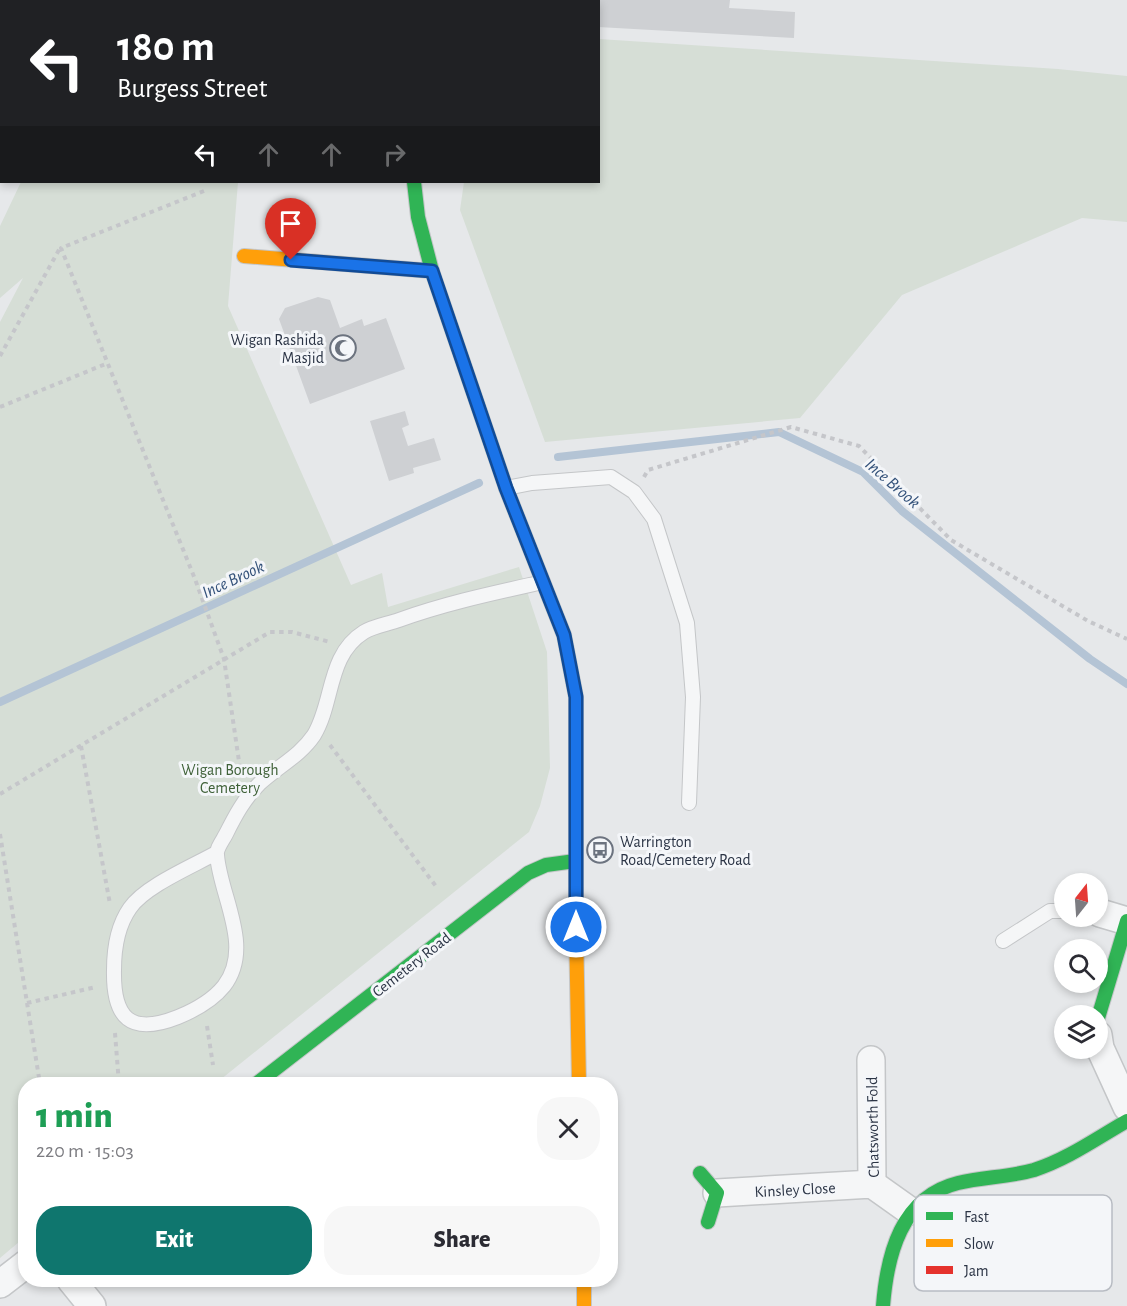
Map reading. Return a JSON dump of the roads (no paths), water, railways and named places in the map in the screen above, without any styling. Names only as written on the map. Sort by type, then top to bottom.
[{"type":"street","points":[[414,183],[418,217],[432,271],[506,488],[564,635],[576,697],[576,1015],[579,1077]]},
{"type":"street","points":[[244,256],[432,271]]},
{"type":"street","name":"Cemetery Road","points":[[265,1077],[528,873],[546,865],[575,861]]},
{"type":"street","points":[[1102,1005],[1127,921],[1108,916]]},
{"type":"street","points":[[1105,1059],[1127,1107]]},
{"type":"street","name":"Chatsworth Fold","points":[[870,1060],[872,1184],[910,1211]]},
{"type":"street","points":[[932,1195],[954,1185],[1034,1169],[1067,1155],[1127,1121]]},
{"type":"street","name":"Kinsley Close","points":[[708,1222],[709,1183],[872,1184]]},
{"type":"street","points":[[883,1306],[888,1267],[900,1232],[910,1211],[914,1208]]},
{"type":"street","points":[[0,1284],[18,1270]]},
{"type":"street","points":[[77,1287],[92,1306]]},
{"type":"street","points":[[584,1287],[584,1306]]},
{"type":"lane","points":[[506,488],[532,483],[611,477],[634,492],[654,519],[687,623],[693,697],[689,803]]},
{"type":"lane","points":[[216,853],[236,940],[233,961],[225,984],[203,1004],[164,1023],[149,1026],[135,1023],[122,1014],[113,989],[116,942],[131,906],[152,890],[216,853],[244,801],[260,784],[291,760],[314,734],[335,671],[348,648],[364,632],[443,604],[543,582]]},
{"type":"lane","points":[[1003,941],[1050,911],[1054,911]]},
{"type":"waterway","name":"Ince Brook","points":[[558,457],[779,432],[863,472],[902,511],[1090,659],[1127,684]]},
{"type":"waterway","name":"Ince Brook","points":[[0,702],[479,483]]},
{"type":"place","name":"Wigan Rashida Masjid","points":[[343,348]]},
{"type":"place","name":"Warrington Road/Cemetery Road","points":[[600,850]]},
{"type":"park label","name":"Wigan Borough Cemetery","points":[[230,778]]}]
